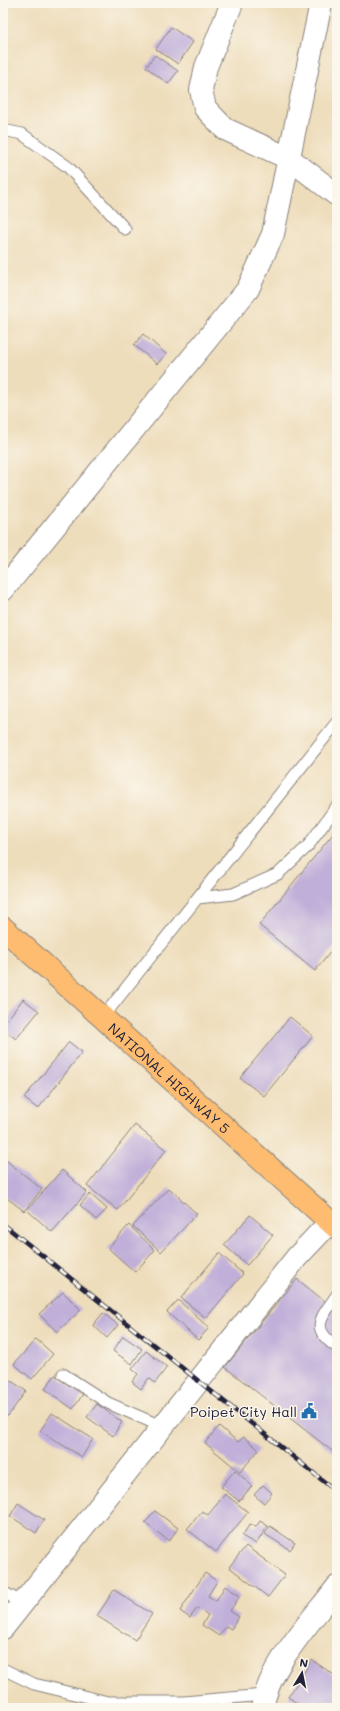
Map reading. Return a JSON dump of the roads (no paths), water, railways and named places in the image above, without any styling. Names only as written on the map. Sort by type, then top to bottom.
[{"type":"highway","name":"NATIONAL HIGHWAY 5","points":[[3,928],[334,1225]]},
{"type":"street","points":[[232,3],[206,67],[201,90],[205,108],[224,129],[290,159],[337,195]]},
{"type":"street","points":[[3,590],[248,289],[273,234],[290,159],[321,3]]},
{"type":"street","points":[[3,1628],[297,1257],[334,1225]]},
{"type":"street","points":[[263,1701],[278,1665],[337,1587]]},
{"type":"lane","points":[[3,130],[22,134],[68,167],[124,229]]},
{"type":"lane","points":[[103,1017],[336,728]]},
{"type":"lane","points":[[198,898],[233,894],[278,874],[308,846],[337,806]]},
{"type":"lane","points":[[337,1295],[322,1317],[320,1330],[325,1339],[337,1347]]},
{"type":"lane","points":[[63,1374],[108,1403],[163,1427]]},
{"type":"lane","points":[[3,1592],[22,1603]]},
{"type":"lane","points":[[3,1669],[34,1684],[108,1702],[263,1701]]},
{"type":"railway","points":[[3,1224],[337,1492]]},
{"type":"place","name":"Poipet City Hall","points":[[309,1411]]}]
